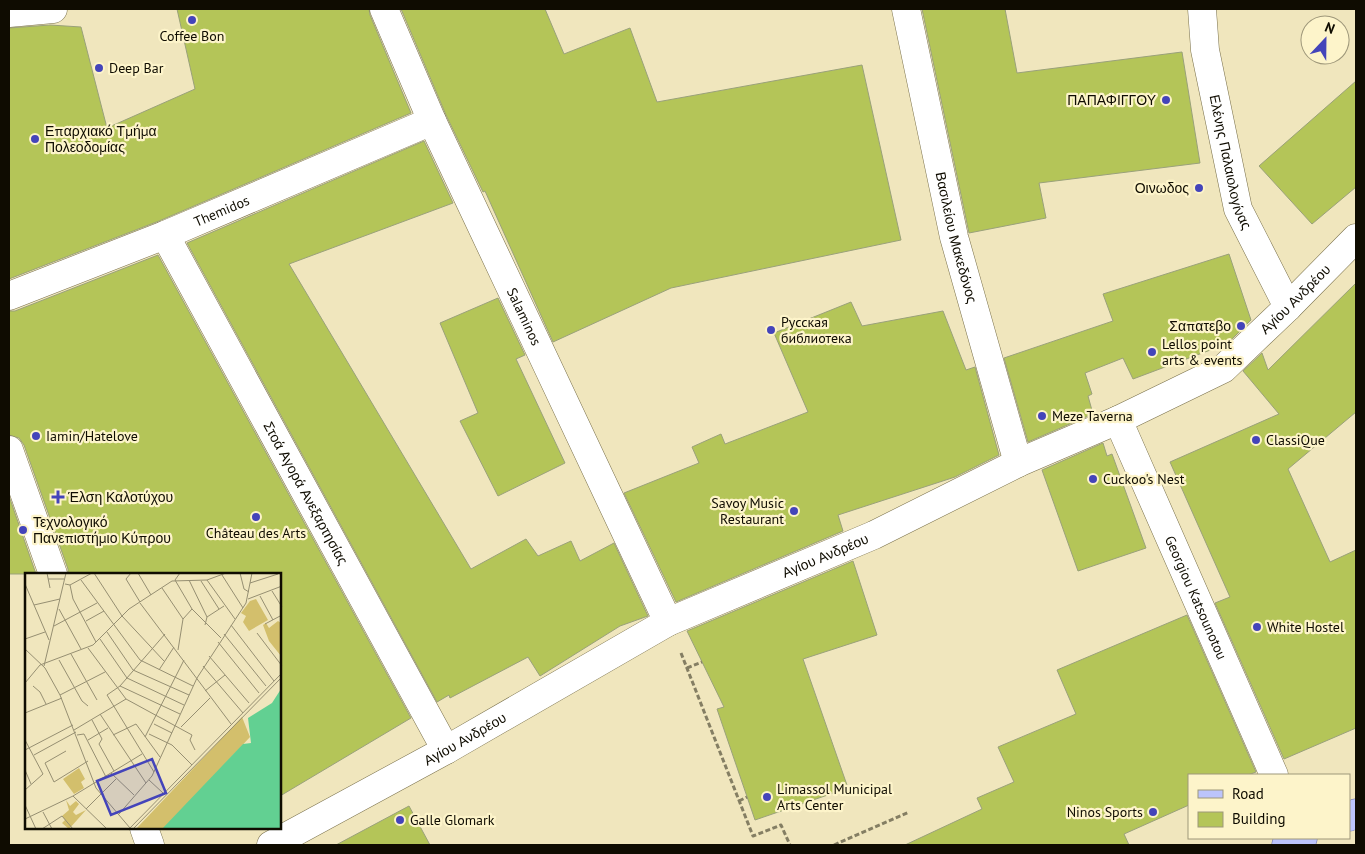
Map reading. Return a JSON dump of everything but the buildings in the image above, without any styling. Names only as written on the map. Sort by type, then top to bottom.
[{"type":"street","points":[[9,14],[53,9]]},
{"type":"street","name":"Salaminos","points":[[384,9],[432,121],[668,622]]},
{"type":"street","name":"Βασιλείου Μακεδόνος","points":[[906,9],[954,237],[1018,463]]},
{"type":"street","name":"Ελένης Παλαιολογίνας","points":[[1202,9],[1205,50],[1238,209],[1288,307]]},
{"type":"street","name":"Themidos","points":[[9,296],[165,236],[432,121]]},
{"type":"street","name":"Στοά Αγορά Ανεξαρτησίας","points":[[165,236],[446,750]]},
{"type":"street","name":"Αγίου Ανδρέου","points":[[271,845],[446,750],[668,622],[874,535],[1018,463],[1118,420],[1223,369],[1356,238]]},
{"type":"street","name":"Georgiou Katsounotou","points":[[1118,420],[1274,774]]},
{"type":"street","points":[[9,450],[53,573]]},
{"type":"street","points":[[144,829],[150,845]]},
{"type":"path","points":[[668,622],[753,836],[781,825],[790,845]]},
{"type":"path","points":[[687,668],[702,662]]},
{"type":"path","points":[[739,801],[747,797]]},
{"type":"path","points":[[834,845],[909,812]]},
{"type":"place","name":"Coffee Bon","points":[[192,20]]},
{"type":"place","name":"Deep Bar","points":[[99,68]]},
{"type":"place","name":"ΠΑΠΑΦΙΓΓΟΥ","points":[[1166,100]]},
{"type":"place","name":"Επαρχιακό Τμήμα Πολεοδομίας","points":[[35,139]]},
{"type":"place","name":"Οινωδος","points":[[1199,188]]},
{"type":"place","name":"Σαπατεβο","points":[[1241,326]]},
{"type":"place","name":"Русская библиотека","points":[[771,330]]},
{"type":"place","name":"Lellos point arts & events","points":[[1152,352]]},
{"type":"place","name":"Meze Taverna","points":[[1042,416]]},
{"type":"place","name":"Iamin/Hatelove","points":[[36,436]]},
{"type":"place","name":"ClassiQue","points":[[1256,440]]},
{"type":"place","name":"Cuckoo's Nest","points":[[1093,479]]},
{"type":"place","name":"Έλση Καλοτύχου","points":[[58,497]]},
{"type":"place","name":"Savoy Music Restaurant","points":[[794,511]]},
{"type":"place","name":"Château des Arts","points":[[256,517]]},
{"type":"place","name":"Τεχνολογικό Πανεπιστήμιο Κύπρου","points":[[23,530]]},
{"type":"place","name":"White Hostel","points":[[1257,627]]},
{"type":"place","name":"Limassol Municipal Arts Center","points":[[767,797]]},
{"type":"place","name":"Ninos Sports","points":[[1153,812]]},
{"type":"place","name":"Galle Glomark","points":[[400,820]]}]
